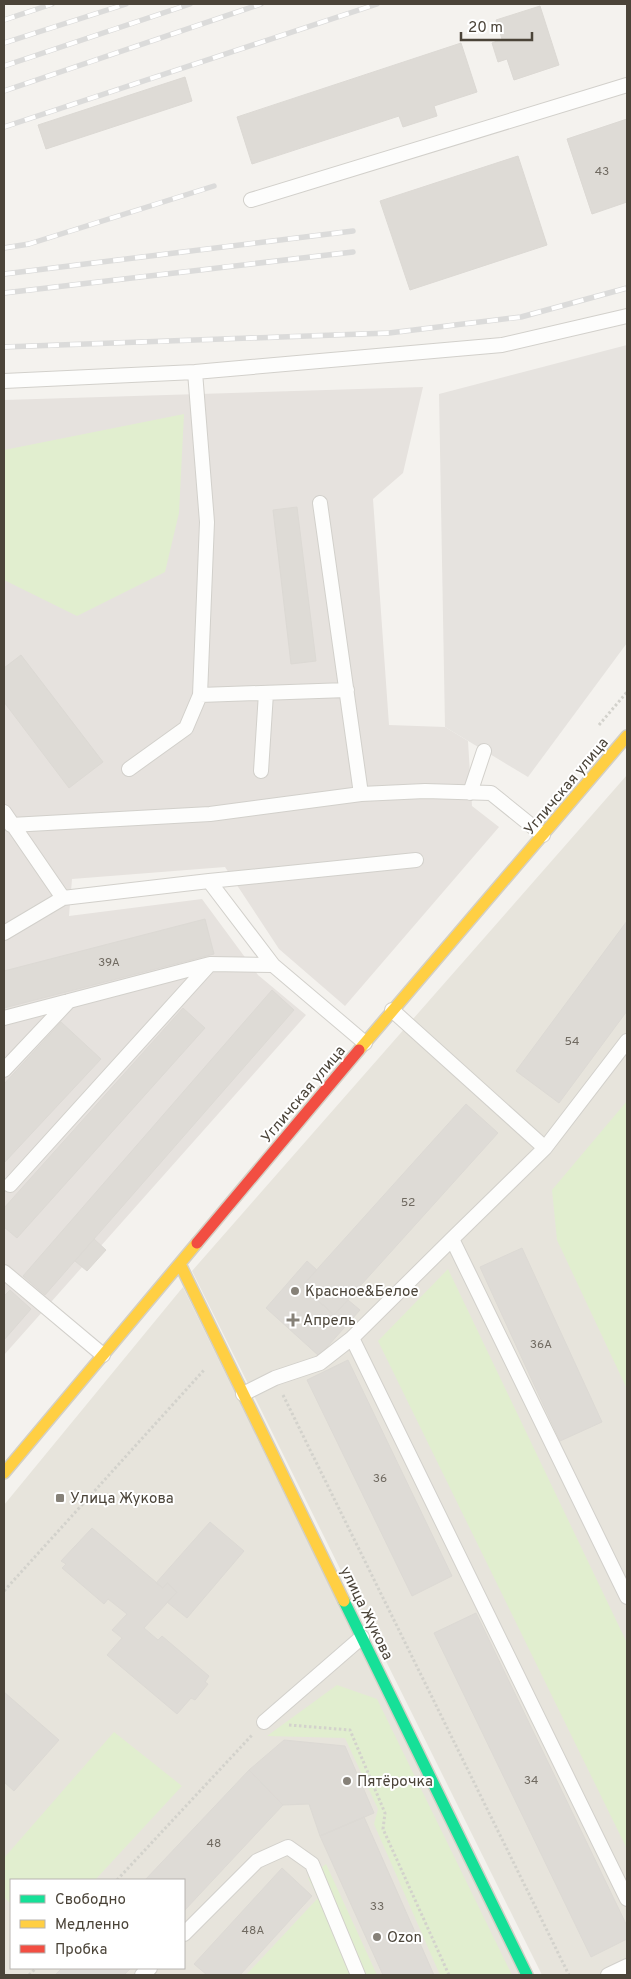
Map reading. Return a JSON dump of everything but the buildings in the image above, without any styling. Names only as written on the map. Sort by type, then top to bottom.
[{"type":"main road","name":"Угличская улица","points":[[4,1473],[392,1010],[627,736]]},
{"type":"main road","name":"улица Жукова","points":[[180,1264],[527,1975]]},
{"type":"lane","points":[[252,200],[627,84]]},
{"type":"lane","points":[[4,381],[195,372],[502,345],[627,316]]},
{"type":"lane","points":[[129,769],[186,728],[200,695],[207,522],[195,372]]},
{"type":"lane","points":[[320,502],[361,794]]},
{"type":"lane","points":[[200,695],[346,690]]},
{"type":"lane","points":[[261,771],[266,693]]},
{"type":"lane","points":[[470,792],[484,751]]},
{"type":"lane","points":[[11,825],[210,814],[361,794],[425,791],[490,793],[544,835]]},
{"type":"lane","points":[[4,812],[11,825],[63,898]]},
{"type":"lane","points":[[4,932],[63,898],[416,860]]},
{"type":"lane","points":[[209,881],[273,966],[365,1043]]},
{"type":"lane","points":[[4,1018],[210,964],[273,966]]},
{"type":"lane","points":[[10,1185],[210,964]]},
{"type":"lane","points":[[4,1070],[69,1001]]},
{"type":"lane","points":[[392,1010],[545,1148]]},
{"type":"lane","points":[[243,1394],[274,1378],[320,1363],[352,1338],[545,1148],[627,1041]]},
{"type":"lane","points":[[452,1239],[627,1597]]},
{"type":"lane","points":[[4,1272],[103,1355]]},
{"type":"lane","points":[[352,1338],[627,1899]]},
{"type":"lane","points":[[264,1722],[362,1637]]},
{"type":"lane","points":[[185,1933],[257,1861],[288,1847],[312,1864],[358,1975]]},
{"type":"lane","points":[[608,1975],[627,1966]]},
{"type":"path","points":[[599,725],[627,692]]},
{"type":"path","points":[[4,1592],[221,1351]]},
{"type":"path","points":[[274,1378],[568,1975]]},
{"type":"path","points":[[118,1879],[264,1722],[350,1730],[385,1813],[383,1829],[449,1975]]},
{"type":"shaded area","points":[[627,345],[627,643],[528,777],[445,727],[439,394]]},
{"type":"shaded area","points":[[423,387],[403,473],[373,499],[389,725],[445,727],[468,741],[472,806],[499,827],[345,1006],[279,949],[225,867],[72,879],[69,916],[202,899],[258,975],[306,1015],[4,1355],[4,400]]},
{"type":"shaded area","points":[[627,775],[627,1975],[542,1975],[192,1271]]},
{"type":"shaded area","points":[[183,1287],[520,1975],[4,1975],[4,1505]]},
{"type":"green space","points":[[184,414],[179,513],[165,572],[77,616],[4,580],[4,450]]},
{"type":"green space","points":[[627,1101],[627,1389],[557,1240],[552,1190]]},
{"type":"green space","points":[[448,1269],[627,1643],[627,1849],[378,1341]]},
{"type":"green space","points":[[337,1685],[377,1699],[512,1975],[440,1975],[374,1824],[378,1809],[345,1738],[267,1736]]},
{"type":"green space","points":[[114,1732],[182,1786],[96,1879],[10,1879],[10,1903],[4,1897],[4,1858]]},
{"type":"green space","points":[[326,1864],[377,1975],[246,1975],[318,1898],[308,1878]]},
{"type":"railway","points":[[4,20],[52,4]]},
{"type":"railway","points":[[4,43],[126,4]]},
{"type":"railway","points":[[4,66],[190,4]]},
{"type":"railway","points":[[4,91],[261,4]]},
{"type":"railway","points":[[4,127],[377,4]]},
{"type":"railway","points":[[4,248],[29,244],[214,186]]},
{"type":"railway","points":[[4,274],[353,231]]},
{"type":"railway","points":[[4,293],[353,252]]},
{"type":"railway","points":[[4,347],[389,333],[521,317],[627,288]]},
{"type":"traffic: fast","points":[[344,1601],[527,1975]]},
{"type":"traffic: slow","points":[[359,1050],[627,736]]},
{"type":"traffic: slow","points":[[4,1473],[197,1243]]},
{"type":"traffic: slow","points":[[180,1264],[344,1601]]},
{"type":"traffic: jam","points":[[197,1243],[359,1050]]},
{"type":"place","name":"Красное&Белое","points":[[295,1291]]},
{"type":"place","name":"Апрель","points":[[293,1320]]},
{"type":"place","name":"Улица Жукова","points":[[60,1498]]},
{"type":"place","name":"Пятёрочка","points":[[347,1781]]},
{"type":"place","name":"Ozon","points":[[377,1937]]}]
